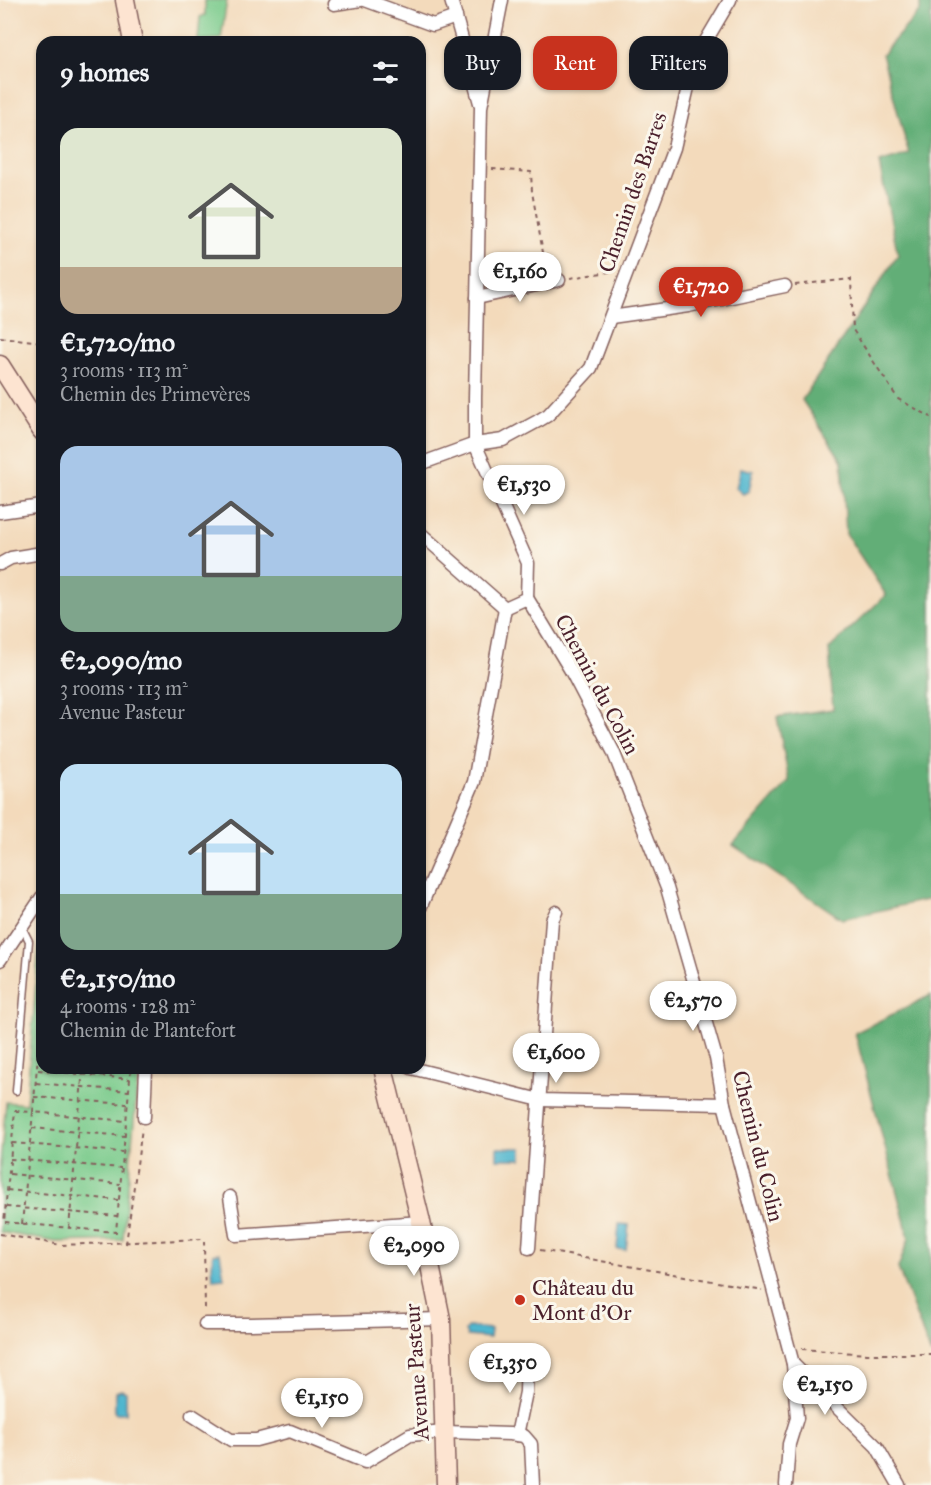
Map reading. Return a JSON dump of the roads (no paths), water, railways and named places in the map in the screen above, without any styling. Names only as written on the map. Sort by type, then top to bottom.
[{"type":"main road","points":[[125,0],[132,36]]},
{"type":"main road","points":[[0,364],[36,416]]},
{"type":"main road","name":"Avenue Pasteur","points":[[386,1074],[422,1222],[441,1319],[446,1485]]},
{"type":"street","points":[[334,4],[363,0],[433,26],[456,17]]},
{"type":"street","points":[[451,0],[482,107]]},
{"type":"street","points":[[502,0],[482,107],[475,444],[528,563],[527,598],[505,608]]},
{"type":"street","name":"Chemin des Barres","points":[[426,462],[475,444],[503,440],[548,415],[591,368],[674,148],[694,61],[730,0]]},
{"type":"street","points":[[477,298],[553,281]]},
{"type":"street","points":[[611,317],[688,306],[785,286]]},
{"type":"street","points":[[0,512],[36,507]]},
{"type":"street","points":[[426,538],[505,608]]},
{"type":"street","points":[[0,564],[11,558],[36,554]]},
{"type":"street","name":"Chemin du Colin","points":[[527,598],[570,669],[613,751],[667,888],[716,1058],[724,1104],[794,1364],[798,1418],[789,1444],[786,1485]]},
{"type":"street","points":[[426,894],[474,782],[505,608]]},
{"type":"street","points":[[0,960],[36,906]]},
{"type":"street","points":[[529,1248],[552,920],[556,912]]},
{"type":"street","points":[[426,1072],[540,1100],[724,1104]]},
{"type":"street","points":[[144,1116],[146,1074]]},
{"type":"street","points":[[230,1197],[236,1235],[422,1222]]},
{"type":"street","points":[[205,1323],[441,1319]]},
{"type":"street","points":[[518,1435],[526,1392],[527,1357]]},
{"type":"street","points":[[794,1364],[877,1447],[899,1485]]},
{"type":"street","points":[[192,1416],[231,1440],[256,1440],[290,1431],[365,1462],[410,1435],[445,1432],[524,1436],[531,1444],[533,1485]]},
{"type":"lane","points":[[16,1091],[29,941],[22,927]]},
{"type":"water","points":[[741,468],[753,471],[749,491],[743,494],[736,488]]},
{"type":"water","points":[[497,1148],[522,1148],[522,1159],[497,1159]]},
{"type":"water","points":[[619,1224],[629,1225],[626,1250],[617,1249]]},
{"type":"water","points":[[220,1253],[224,1278],[213,1279],[213,1254]]},
{"type":"water","points":[[468,1327],[491,1329],[490,1338],[467,1336],[465,1331]]},
{"type":"water","points":[[121,1390],[126,1392],[126,1413],[115,1413],[115,1392]]},
{"type":"place","name":"Château du Mont d'Or","points":[[520,1300]]}]
